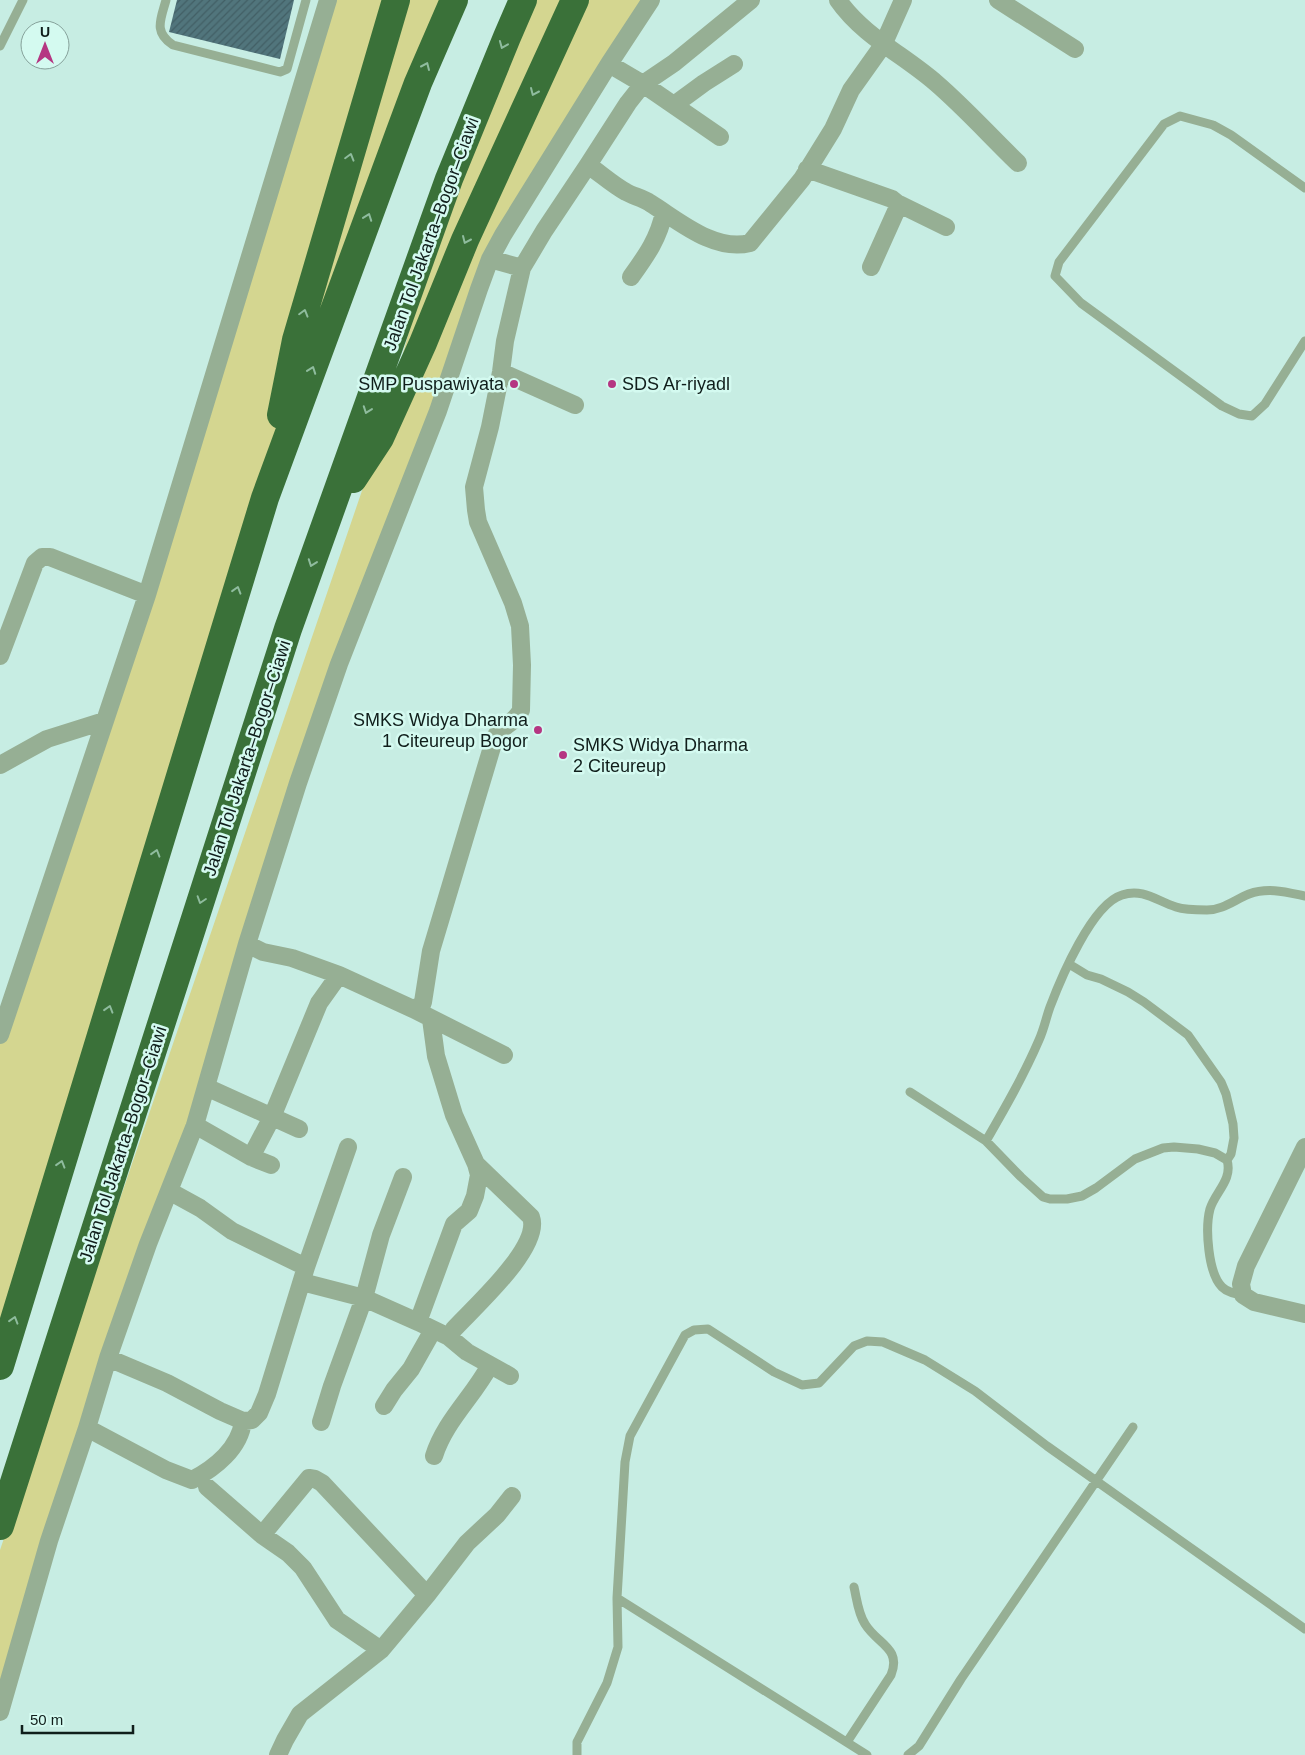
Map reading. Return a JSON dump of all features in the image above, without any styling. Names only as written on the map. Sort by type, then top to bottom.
[{"type":"highway","points":[[265,498],[296,340],[396,0]]},
{"type":"highway","points":[[0,1366],[265,498],[408,108],[454,0]]},
{"type":"highway","name":"Jalan Tol Jakarta–Bogor–Ciawi","points":[[0,1526],[285,639],[449,179],[506,37],[523,0]]},
{"type":"highway","points":[[328,517],[380,438],[423,343],[465,240],[575,0]]},
{"type":"street","points":[[0,1035],[7,994],[147,595],[328,0]]},
{"type":"street","points":[[0,1712],[49,1541],[108,1358],[195,1125],[247,944],[298,783],[336,673],[438,411],[490,260],[503,235],[651,0]]},
{"type":"street","points":[[413,1009],[422,1005],[423,1002],[431,951],[495,737],[500,729],[519,716],[521,710],[522,665],[520,626],[514,603],[478,522],[474,487],[490,427],[505,341],[522,268],[628,103],[643,84],[674,63],[751,0]]},
{"type":"street","points":[[838,0],[846,11],[883,45],[936,83],[1018,163]]},
{"type":"street","points":[[588,166],[626,192],[648,201],[710,239],[740,246],[750,243],[789,195],[833,129],[851,90],[883,45],[904,0]]},
{"type":"street","points":[[998,0],[1074,49]]},
{"type":"street","points":[[609,64],[643,84],[720,137]]},
{"type":"street","points":[[674,106],[704,83],[734,64]]},
{"type":"street","points":[[807,169],[892,199],[946,227]]},
{"type":"street","points":[[871,267],[897,209],[897,203]]},
{"type":"street","points":[[632,277],[661,228],[664,212]]},
{"type":"street","points":[[490,260],[522,268]]},
{"type":"street","points":[[501,372],[575,405]]},
{"type":"street","points":[[0,656],[35,563],[42,557],[50,557],[147,595]]},
{"type":"street","points":[[0,766],[47,739],[104,721]]},
{"type":"street","points":[[247,944],[263,952],[292,958],[339,975],[413,1009],[504,1055]]},
{"type":"street","points":[[251,1157],[272,1117],[319,1003],[339,975]]},
{"type":"street","points":[[384,1406],[411,1369],[426,1326],[452,1230],[459,1218],[469,1211],[475,1196],[479,1175],[454,1115],[436,1056],[430,1019]]},
{"type":"street","points":[[206,1087],[300,1129]]},
{"type":"street","points":[[195,1125],[251,1157],[271,1165]]},
{"type":"street","points":[[108,1358],[167,1383],[243,1421],[252,1420],[259,1413],[267,1394],[304,1275],[348,1147]]},
{"type":"street","points":[[1305,1147],[1246,1266],[1241,1284],[1243,1295],[1254,1302],[1305,1314]]},
{"type":"street","points":[[449,1337],[459,1323],[506,1275],[518,1257],[532,1226],[531,1217],[476,1164]]},
{"type":"street","points":[[321,1422],[364,1298],[381,1235],[403,1177]]},
{"type":"street","points":[[169,1191],[200,1208],[232,1231],[304,1275],[364,1298],[449,1337],[467,1352],[510,1376]]},
{"type":"street","points":[[434,1456],[446,1428],[481,1382],[490,1365]]},
{"type":"street","points":[[87,1428],[166,1470],[192,1480],[215,1465],[238,1441],[243,1421]]},
{"type":"street","points":[[262,1535],[309,1478],[315,1479],[322,1483],[427,1595]]},
{"type":"street","points":[[207,1487],[262,1535],[288,1553],[303,1568],[338,1620],[381,1650]]},
{"type":"street","points":[[278,1755],[300,1714],[381,1650],[467,1543],[497,1515],[512,1496]]},
{"type":"lane","points":[[0,46],[23,0]]},
{"type":"lane","points":[[166,0],[160,21],[160,31],[164,39],[173,45],[280,72],[287,69],[306,0]]},
{"type":"lane","points":[[1305,188],[1213,125],[1180,116],[1164,124],[1059,262],[1055,276],[1082,303],[1222,406],[1239,414],[1252,416],[1265,404],[1305,341]]},
{"type":"lane","points":[[986,1141],[1010,1100],[1040,1039],[1050,1007],[1069,964],[1092,920],[1113,899],[1123,894],[1137,893],[1145,894],[1177,907],[1216,910],[1249,894],[1266,891],[1286,891],[1305,896]]},
{"type":"lane","points":[[1069,964],[1087,975],[1101,979],[1136,997],[1188,1035],[1221,1082],[1226,1094],[1233,1124],[1234,1138],[1231,1154],[1227,1160],[1227,1178],[1211,1207],[1208,1217],[1209,1248],[1214,1273],[1220,1284],[1229,1292],[1243,1295]]},
{"type":"lane","points":[[910,1092],[986,1141],[1021,1177],[1043,1196],[1058,1200],[1082,1196],[1096,1188],[1134,1159],[1163,1148],[1198,1149],[1214,1153],[1227,1160]]},
{"type":"lane","points":[[577,1755],[577,1742],[597,1704],[614,1665],[618,1648],[617,1598],[625,1462],[630,1436],[685,1335],[694,1330],[708,1329],[713,1331],[774,1372],[802,1385],[819,1383],[860,1342],[873,1340],[883,1342],[925,1360],[975,1391],[1047,1446],[1305,1629]]},
{"type":"lane","points":[[908,1755],[919,1746],[961,1678],[1133,1427]]},
{"type":"lane","points":[[847,1742],[891,1675],[894,1664],[894,1657],[890,1651],[874,1636],[861,1617],[854,1587]]},
{"type":"lane","points":[[617,1598],[867,1755]]},
{"type":"green space","points":[[330,0],[457,0],[265,498],[0,1364],[0,1043]]},
{"type":"green space","points":[[534,0],[651,0],[503,235],[301,774],[0,1713],[0,1550],[380,438],[453,169]]},
{"type":"building","points":[[177,0],[294,0],[280,59],[169,32]]},
{"type":"place","name":"SMP Puspawiyata","points":[[514,384]]},
{"type":"place","name":"SDS Ar-riyadl","points":[[612,384]]},
{"type":"place","name":"SMKS Widya Dharma 1 Citeureup Bogor","points":[[538,730]]},
{"type":"place","name":"SMKS Widya Dharma 2 Citeureup","points":[[563,755]]}]
